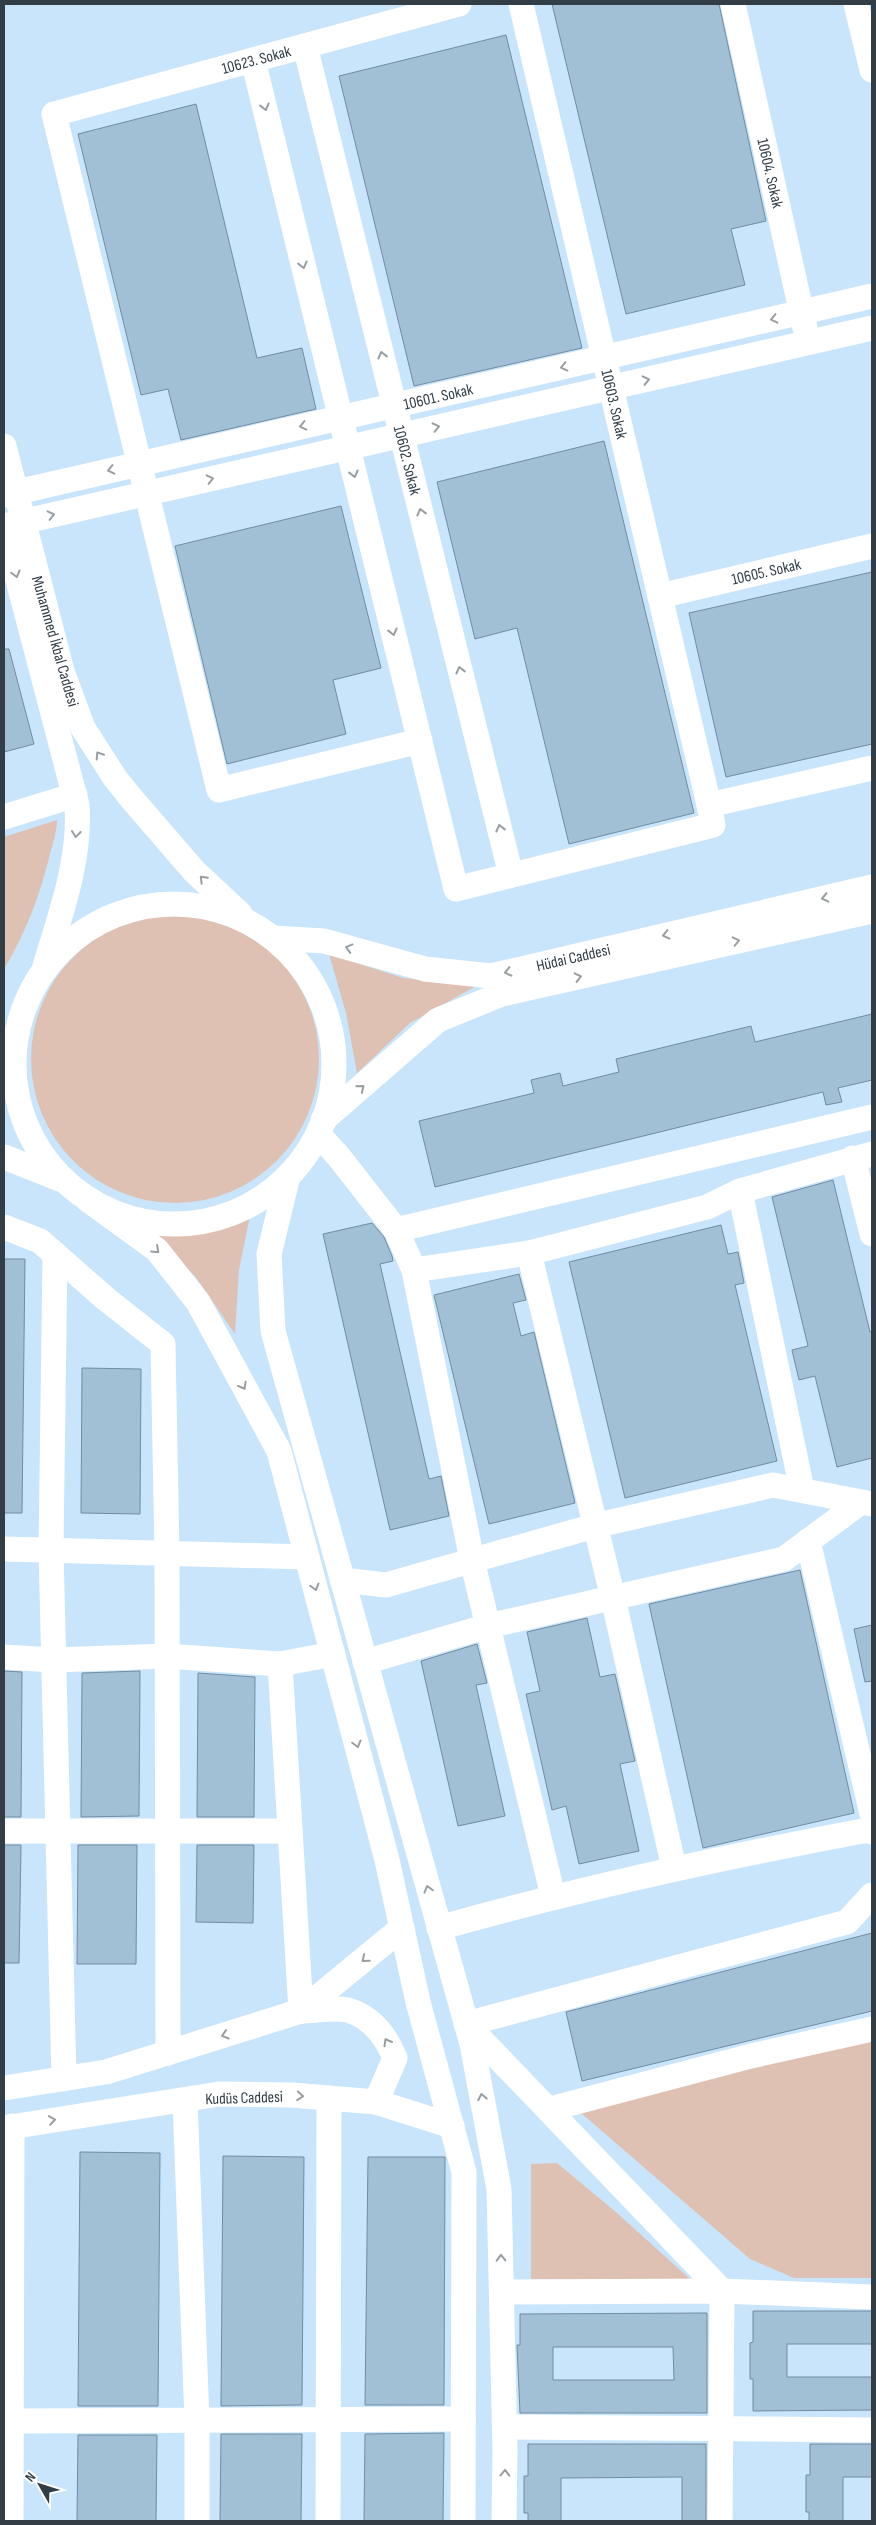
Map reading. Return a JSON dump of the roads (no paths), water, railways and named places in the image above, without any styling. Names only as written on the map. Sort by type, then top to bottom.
[{"type":"street","name":"10623. Sokak","points":[[140,464],[54,114],[458,4]]},
{"type":"street","name":"10603. Sokak","points":[[511,875],[713,824],[520,4]]},
{"type":"street","name":"10604. Sokak","points":[[733,4],[808,343]]},
{"type":"street","points":[[856,4],[872,70]]},
{"type":"street","name":"10602. Sokak","points":[[305,46],[511,875]]},
{"type":"street","points":[[254,60],[456,889],[511,875]]},
{"type":"street","name":"10601. Sokak","points":[[10,494],[872,296]]},
{"type":"street","name":"10601. Sokak","points":[[10,524],[872,328]]},
{"type":"street","name":"Muhammed İkbal Caddesi","points":[[4,446],[10,494],[10,524],[75,795],[78,818],[64,902],[39,978]]},
{"type":"street","points":[[140,464],[219,790],[420,741]]},
{"type":"street","name":"Muhammed İkbal Caddesi","points":[[10,524],[72,702],[88,736],[114,778],[188,864],[213,890],[252,924]]},
{"type":"street","name":"10605. Sokak","points":[[660,596],[872,546]]},
{"type":"street","points":[[709,805],[872,768]]},
{"type":"street","points":[[4,817],[75,795]]},
{"type":"street","name":"Hüdai Caddesi","points":[[273,938],[324,942],[425,969],[491,976],[872,888]]},
{"type":"street","points":[[4,1014],[39,978],[60,952],[102,922],[143,908],[177,904],[203,907],[228,913],[252,924],[273,938],[291,954],[306,973],[327,1016],[334,1064],[332,1088],[321,1127],[306,1155],[288,1176],[268,1194],[245,1208],[219,1218],[193,1223],[166,1224],[138,1220],[113,1212],[88,1200]]},
{"type":"street","name":"Hüdai Caddesi","points":[[321,1127],[438,1020],[502,994],[872,911]]},
{"type":"street","points":[[39,978],[19,1024],[14,1066],[22,1115],[36,1147],[63,1180],[157,1250],[198,1302],[279,1451],[387,1860],[418,2002],[464,2172],[463,2521]]},
{"type":"street","points":[[396,1230],[872,1117]]},
{"type":"street","points":[[321,1127],[340,1157],[396,1230],[414,1270],[472,1560],[552,1896]]},
{"type":"street","points":[[414,1270],[529,1253],[707,1207],[740,1191],[863,1156],[872,1234]]},
{"type":"street","points":[[4,1157],[63,1180]]},
{"type":"street","points":[[288,1176],[269,1254],[273,1331],[466,2024],[500,2189],[505,2427],[504,2521]]},
{"type":"street","points":[[740,1191],[802,1490]]},
{"type":"street","points":[[4,1227],[40,1241],[106,1299],[163,1344],[167,1553],[168,2053]]},
{"type":"street","points":[[529,1253],[612,1598],[674,1868]]},
{"type":"street","points":[[55,1254],[51,1550],[64,2079]]},
{"type":"street","points":[[342,1580],[386,1585],[594,1526],[773,1485],[867,1503]]},
{"type":"street","points":[[365,1662],[488,1626],[784,1559],[867,1503]]},
{"type":"street","points":[[808,1541],[872,1814]]},
{"type":"street","points":[[4,1549],[307,1557]]},
{"type":"street","points":[[4,1657],[54,1660],[167,1656],[280,1664],[333,1654]]},
{"type":"street","points":[[280,1664],[301,2011]]},
{"type":"street","points":[[440,1928],[552,1896],[674,1868],[868,1830],[872,1832]]},
{"type":"street","points":[[4,1831],[290,1831]]},
{"type":"street","points":[[466,2024],[847,1922],[872,1895]]},
{"type":"street","points":[[301,2011],[402,1928]]},
{"type":"street","points":[[4,2088],[106,2072],[301,2011],[347,2010],[374,2025],[388,2039],[395,2058],[376,2102]]},
{"type":"street","points":[[466,2024],[550,2109],[722,2291],[720,2521]]},
{"type":"street","points":[[550,2109],[751,2056],[872,2029]]},
{"type":"street","name":"Kudüs Caddesi","points":[[8,2127],[220,2094],[329,2098],[376,2102],[452,2126]]},
{"type":"street","points":[[328,2521],[329,2098]]},
{"type":"street","points":[[185,2100],[197,2421],[197,2521]]},
{"type":"street","points":[[8,2127],[11,2521]]},
{"type":"street","points":[[502,2292],[722,2291],[872,2297]]},
{"type":"street","points":[[11,2421],[463,2419]]},
{"type":"street","points":[[505,2427],[872,2430]]}]
